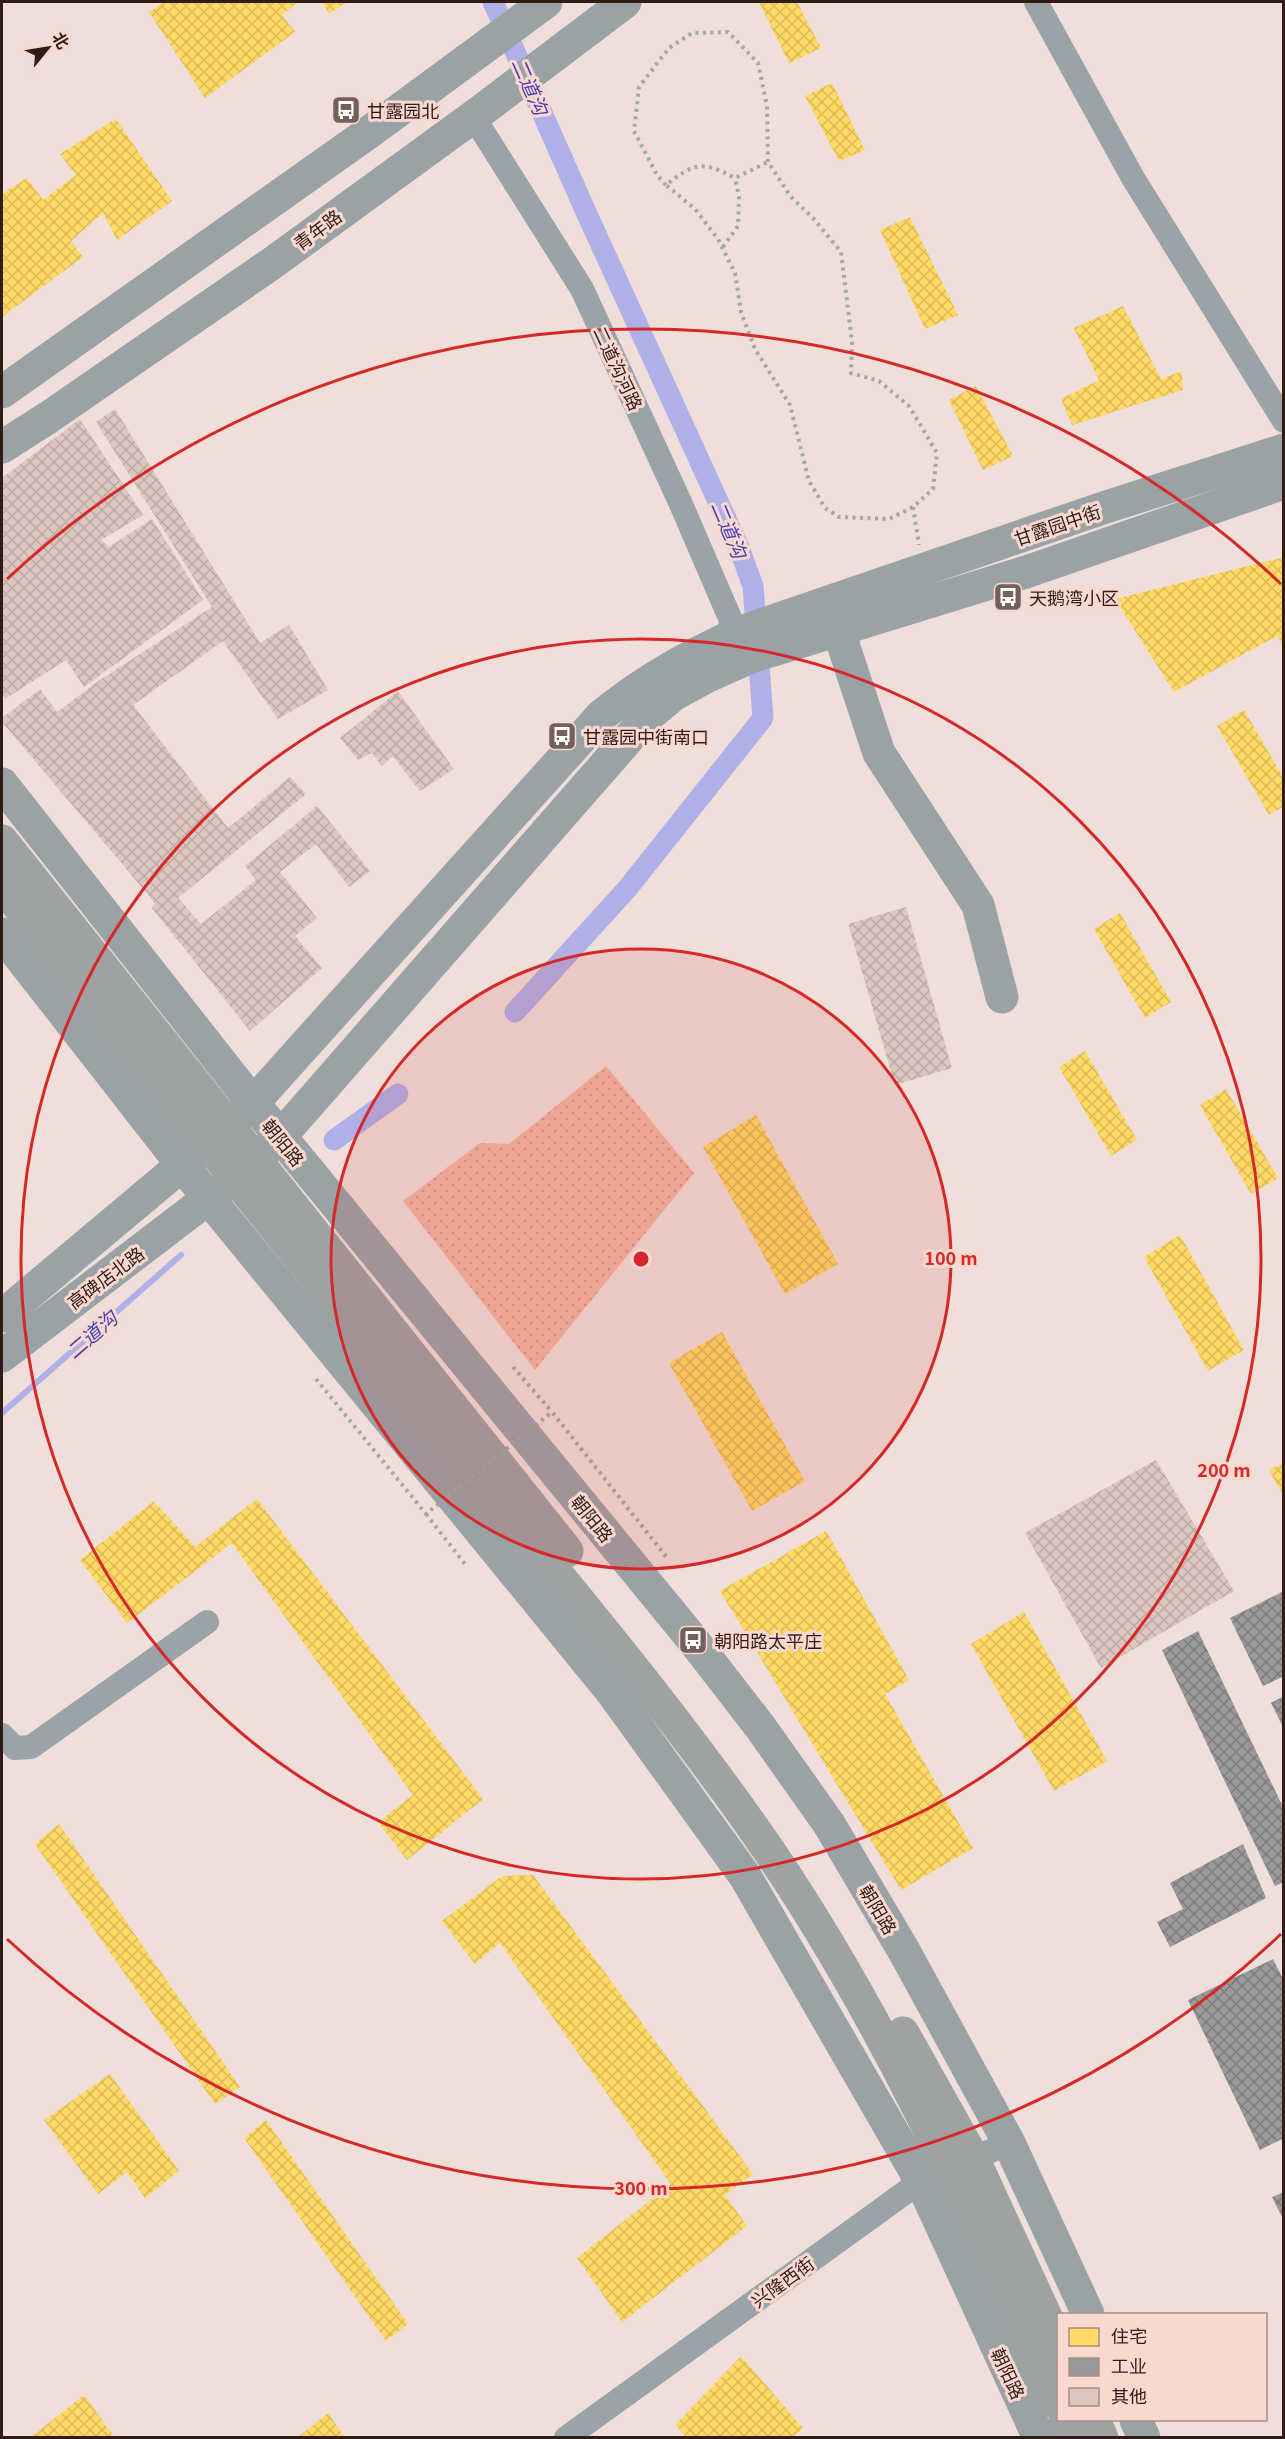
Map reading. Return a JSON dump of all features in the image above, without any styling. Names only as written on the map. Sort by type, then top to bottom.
[{"type":"highway","name":"朝阳路","points":[[2,842],[206,1145]]},
{"type":"highway","name":"朝阳路","points":[[2,885],[206,1145],[245,1168],[653,1660],[792,1846],[859,1954],[962,2163],[1057,2339]]},
{"type":"highway","name":"朝阳路","points":[[962,2163],[1057,2399]]},
{"type":"highway","points":[[1066,2421],[1074,2438]]},
{"type":"highway","points":[[1094,2421],[1102,2438]]},
{"type":"street","points":[[2,392],[368,133],[546,2]]},
{"type":"street","name":"青年路","points":[[2,447],[271,264],[477,114],[625,2]]},
{"type":"street","points":[[1036,2],[1133,178],[1284,421]]},
{"type":"street","name":"二道沟河路","points":[[477,114],[582,289],[742,642]]},
{"type":"street","name":"甘露园中街","points":[[835,615],[929,568],[1103,508],[1284,450]]},
{"type":"street","name":"甘露园中街","points":[[835,615],[1026,572],[1284,483]]},
{"type":"street","points":[[742,642],[835,615],[879,753],[978,905],[1002,997]]},
{"type":"street","name":"高碑店北路","points":[[2,1316],[206,1145],[252,1103],[601,716],[629,692],[693,654],[742,642]]},
{"type":"street","name":"高碑店北路","points":[[2,1356],[210,1198],[280,1137],[648,716],[673,695],[706,677],[742,642]]},
{"type":"street","name":"朝阳路","points":[[2,784],[252,1103],[693,1640],[761,1728],[835,1834],[904,1950],[1009,2143],[1088,2313]]},
{"type":"street","name":"朝阳路","points":[[2,934],[206,1145],[210,1198],[612,1692],[745,1875],[921,2181],[1039,2438]]},
{"type":"street","points":[[2,1735],[15,1748],[31,1747],[207,1622]]},
{"type":"street","name":"兴隆西街","points":[[566,2438],[921,2181],[1009,2143]]},
{"type":"street","points":[[1136,2421],[1144,2438]]},
{"type":"path","points":[[728,32],[758,63],[767,106],[768,162],[790,197],[814,219],[841,252],[852,342],[851,373],[879,381],[909,406],[937,453],[933,489],[914,507],[889,519],[839,517],[825,508],[809,481],[790,405],[755,349],[741,312],[735,273],[722,248],[695,209],[657,175],[634,131],[639,87],[669,48],[692,33],[728,32]]},
{"type":"path","points":[[735,178],[768,162]]},
{"type":"path","points":[[666,185],[687,168],[712,166],[735,178]]},
{"type":"path","points":[[722,248],[738,226],[739,197],[735,178]]},
{"type":"path","points":[[914,507],[919,547],[929,568]]},
{"type":"path","points":[[513,1367],[552,1412],[668,1559]]},
{"type":"path","points":[[315,1379],[465,1564]]},
{"type":"path","points":[[426,1514],[552,1412]]},
{"type":"shaded area","points":[[606,1066],[694,1173],[535,1370],[403,1201],[480,1143],[509,1144]]},
{"type":"building: 住宅","points":[[164,2],[298,2],[282,15],[295,32],[205,98],[149,12]]},
{"type":"building: 住宅","points":[[322,2],[347,2],[329,14]]},
{"type":"building: 住宅","points":[[759,2],[797,2],[821,48],[789,63]]},
{"type":"building: 住宅","points":[[832,83],[865,150],[839,161],[805,96]]},
{"type":"building: 住宅","points":[[116,119],[172,201],[117,240],[103,213],[71,241],[83,257],[2,317],[2,194],[27,178],[43,200],[76,175],[60,154]]},
{"type":"building: 住宅","points":[[910,217],[958,315],[925,329],[880,230]]},
{"type":"building: 住宅","points":[[1123,306],[1161,379],[1182,371],[1183,390],[1072,425],[1061,399],[1099,380],[1074,328]]},
{"type":"building: 住宅","points":[[976,386],[1013,456],[983,470],[949,400]]},
{"type":"building: 住宅","points":[[1284,557],[1284,578],[1280,580],[1284,585],[1284,647],[1277,636],[1174,692],[1115,599]]},
{"type":"building: 住宅","points":[[1244,710],[1284,779],[1284,806],[1269,815],[1217,726]]},
{"type":"building: 住宅","points":[[1120,913],[1171,1002],[1145,1018],[1094,929]]},
{"type":"building: 住宅","points":[[1085,1051],[1137,1140],[1111,1156],[1059,1067]]},
{"type":"building: 住宅","points":[[1226,1089],[1278,1178],[1251,1194],[1200,1105]]},
{"type":"building: 住宅","points":[[756,1115],[838,1264],[785,1294],[703,1147]]},
{"type":"building: 住宅","points":[[1180,1235],[1244,1350],[1208,1371],[1144,1257]]},
{"type":"building: 住宅","points":[[722,1332],[805,1481],[752,1511],[669,1363]]},
{"type":"building: 住宅","points":[[1284,1462],[1284,1497],[1269,1470]]},
{"type":"building: 住宅","points":[[257,1499],[483,1799],[407,1860],[378,1822],[413,1795],[232,1543],[127,1623],[80,1560],[154,1501],[195,1547]]},
{"type":"building: 住宅","points":[[826,1531],[909,1680],[885,1694],[973,1848],[901,1890],[720,1591]]},
{"type":"building: 住宅","points":[[1024,1612],[1107,1761],[1054,1791],[971,1644]]},
{"type":"building: 住宅","points":[[59,1824],[240,2087],[215,2104],[35,1844]]},
{"type":"building: 住宅","points":[[533,1875],[753,2174],[725,2195],[747,2226],[622,2322],[577,2258],[671,2184],[500,1943],[475,1964],[442,1921],[502,1876]]},
{"type":"building: 住宅","points":[[110,2074],[179,2171],[145,2198],[127,2172],[98,2194],[44,2120]]},
{"type":"building: 住宅","points":[[266,2120],[408,2324],[386,2341],[244,2138]]},
{"type":"building: 住宅","points":[[741,2356],[803,2428],[792,2438],[687,2438],[675,2425]]},
{"type":"building: 住宅","points":[[84,2395],[115,2438],[30,2438]]},
{"type":"building: 住宅","points":[[328,2413],[345,2438],[297,2438]]},
{"type":"building: 工业","points":[[1284,1591],[1284,1676],[1263,1686],[1230,1618]]},
{"type":"building: 工业","points":[[1198,1631],[1284,1809],[1284,1882],[1275,1886],[1162,1650]]},
{"type":"building: 工业","points":[[1284,1696],[1284,1729],[1271,1703]]},
{"type":"building: 工业","points":[[1243,1844],[1266,1898],[1170,1947],[1157,1922],[1183,1909],[1170,1883]]},
{"type":"building: 工业","points":[[1273,1959],[1284,1981],[1284,2138],[1260,2150],[1188,2000]]},
{"type":"building: 工业","points":[[1284,2192],[1284,2221],[1272,2197]]},
{"type":"building: 其他","points":[[115,409],[260,643],[289,625],[328,690],[278,719],[223,641],[133,705],[228,828],[290,777],[306,794],[178,898],[201,924],[256,880],[245,866],[317,806],[370,871],[349,887],[316,844],[280,872],[317,918],[295,936],[322,968],[250,1031],[152,908],[155,903],[2,722],[2,718],[40,689],[57,712],[100,680],[212,607],[96,422]]},
{"type":"building: 其他","points":[[80,419],[143,515],[101,540],[109,547],[152,519],[203,600],[84,687],[66,660],[5,699],[2,694],[2,478]]},
{"type":"building: 其他","points":[[398,691],[454,769],[420,791],[393,756],[382,766],[372,753],[358,760],[340,738]]},
{"type":"building: 其他","points":[[906,907],[952,1068],[895,1085],[848,924]]},
{"type":"building: 其他","points":[[1156,1460],[1234,1591],[1101,1668],[1025,1533]]},
{"type":"waterway","name":"二道沟","points":[[493,2],[738,545],[753,586],[763,718],[627,889],[515,1012]]},
{"type":"waterway","name":"二道沟","points":[[334,1140],[398,1094]]},
{"type":"waterway","name":"二道沟","points":[[2,1413],[181,1255]]},
{"type":"place","name":"甘露园北","points":[[346,110]]},
{"type":"place","name":"天鹅湾小区","points":[[1008,597]]},
{"type":"place","name":"甘露园中街南口","points":[[562,736]]},
{"type":"place","name":"朝阳路太平庄","points":[[693,1640]]}]
